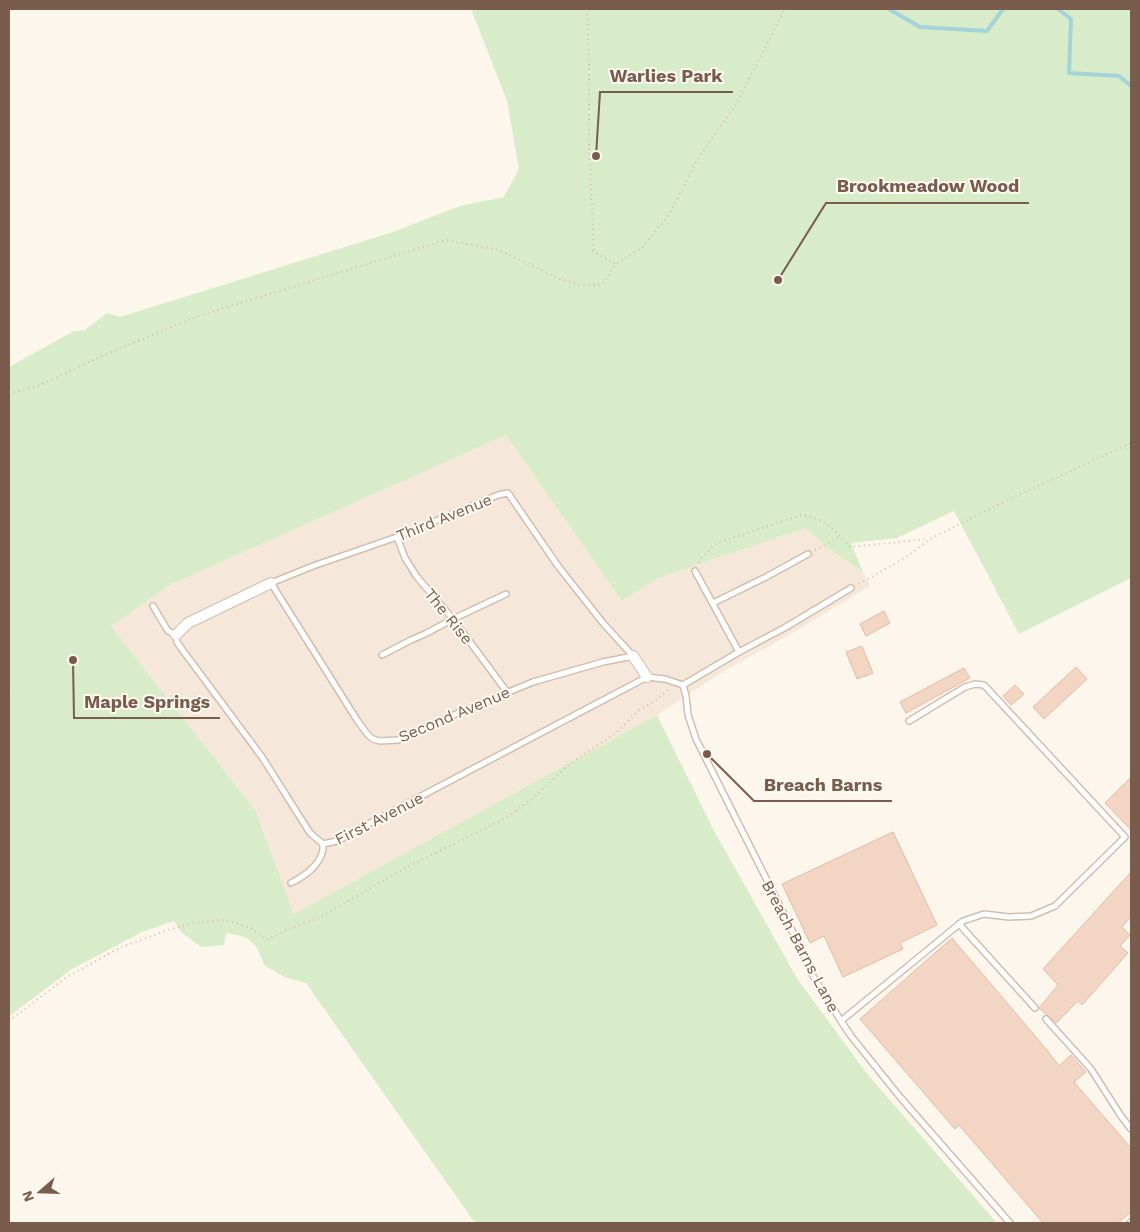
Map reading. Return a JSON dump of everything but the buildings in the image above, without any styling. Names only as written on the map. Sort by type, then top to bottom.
[{"type":"street","points":[[176,635],[188,623],[271,582]]},
{"type":"street","points":[[633,656],[646,677]]},
{"type":"lane","name":"Third Avenue","points":[[271,582],[397,537],[498,495],[508,493],[558,566],[633,656]]},
{"type":"lane","name":"The Rise","points":[[397,537],[405,558],[417,577],[453,619],[507,692]]},
{"type":"lane","points":[[713,603],[808,554]]},
{"type":"lane","points":[[695,571],[739,652]]},
{"type":"lane","name":"Second Avenue","points":[[271,582],[357,720],[373,738],[380,741],[398,740],[533,682],[603,662],[633,656]]},
{"type":"lane","points":[[646,677],[664,679],[683,685],[851,588]]},
{"type":"lane","points":[[382,655],[506,594]]},
{"type":"lane","name":"First Avenue","points":[[153,606],[168,631],[176,635],[177,642],[181,648],[262,757],[310,833],[323,844],[337,840],[372,822],[646,677]]},
{"type":"lane","points":[[841,1021],[963,921],[984,914],[1008,917],[1031,916],[1055,906],[1125,837],[984,685],[975,684],[965,687],[909,721]]},
{"type":"lane","name":"Breach Barns Lane","points":[[683,685],[688,715],[696,739],[813,976],[851,1036],[900,1097],[1010,1223]]},
{"type":"lane","points":[[291,883],[301,878],[320,858],[323,844]]},
{"type":"lane","points":[[959,924],[1035,1008]]},
{"type":"lane","points":[[1046,1018],[1091,1069],[1131,1129]]},
{"type":"path","points":[[587,9],[593,252],[616,264]]},
{"type":"path","points":[[9,394],[40,385],[201,315],[446,240],[499,250],[560,279],[580,285],[602,285],[616,264],[642,247],[668,216],[700,155],[735,106],[785,9]]},
{"type":"path","points":[[851,588],[908,556],[930,539],[995,506],[1131,443]]},
{"type":"path","points":[[695,571],[698,569],[701,558],[718,543],[801,515],[811,516],[831,526],[850,547],[930,539]]},
{"type":"path","points":[[823,546],[841,536]]},
{"type":"path","points":[[9,1021],[67,977],[119,948],[168,930],[194,923],[224,920],[251,928],[267,940],[288,929],[317,919],[405,868],[506,818],[536,796],[568,765],[615,734],[638,710],[656,700],[670,688],[683,685]]},
{"type":"shaded area","points":[[506,435],[622,601],[656,579],[805,528],[831,550],[863,572],[870,586],[789,635],[724,671],[657,715],[294,914],[257,812],[111,626],[170,585]]},
{"type":"green space","points":[[471,9],[1131,9],[1131,578],[1019,634],[954,511],[897,538],[851,543],[863,572],[831,550],[805,528],[656,579],[622,601],[506,435],[170,585],[111,626],[256,811],[294,914],[657,715],[713,829],[798,980],[868,1075],[997,1223],[475,1223],[306,983],[284,977],[264,965],[255,945],[241,936],[226,933],[224,945],[201,947],[181,932],[174,921],[142,932],[72,969],[9,1016],[9,695],[13,697],[9,694],[9,367],[74,331],[85,330],[107,313],[120,317],[393,232],[460,206],[504,197],[519,169],[507,101]]},
{"type":"waterway","points":[[889,9],[920,27],[987,31],[1003,9]]},
{"type":"waterway","points":[[1058,9],[1071,19],[1069,73],[1119,76],[1131,86]]},
{"type":"place","name":"Warlies Park","points":[[596,156]]},
{"type":"place","name":"Brookmeadow Wood","points":[[778,280]]},
{"type":"place","name":"Maple Springs","points":[[73,660]]},
{"type":"place","name":"Breach Barns","points":[[707,754]]}]
